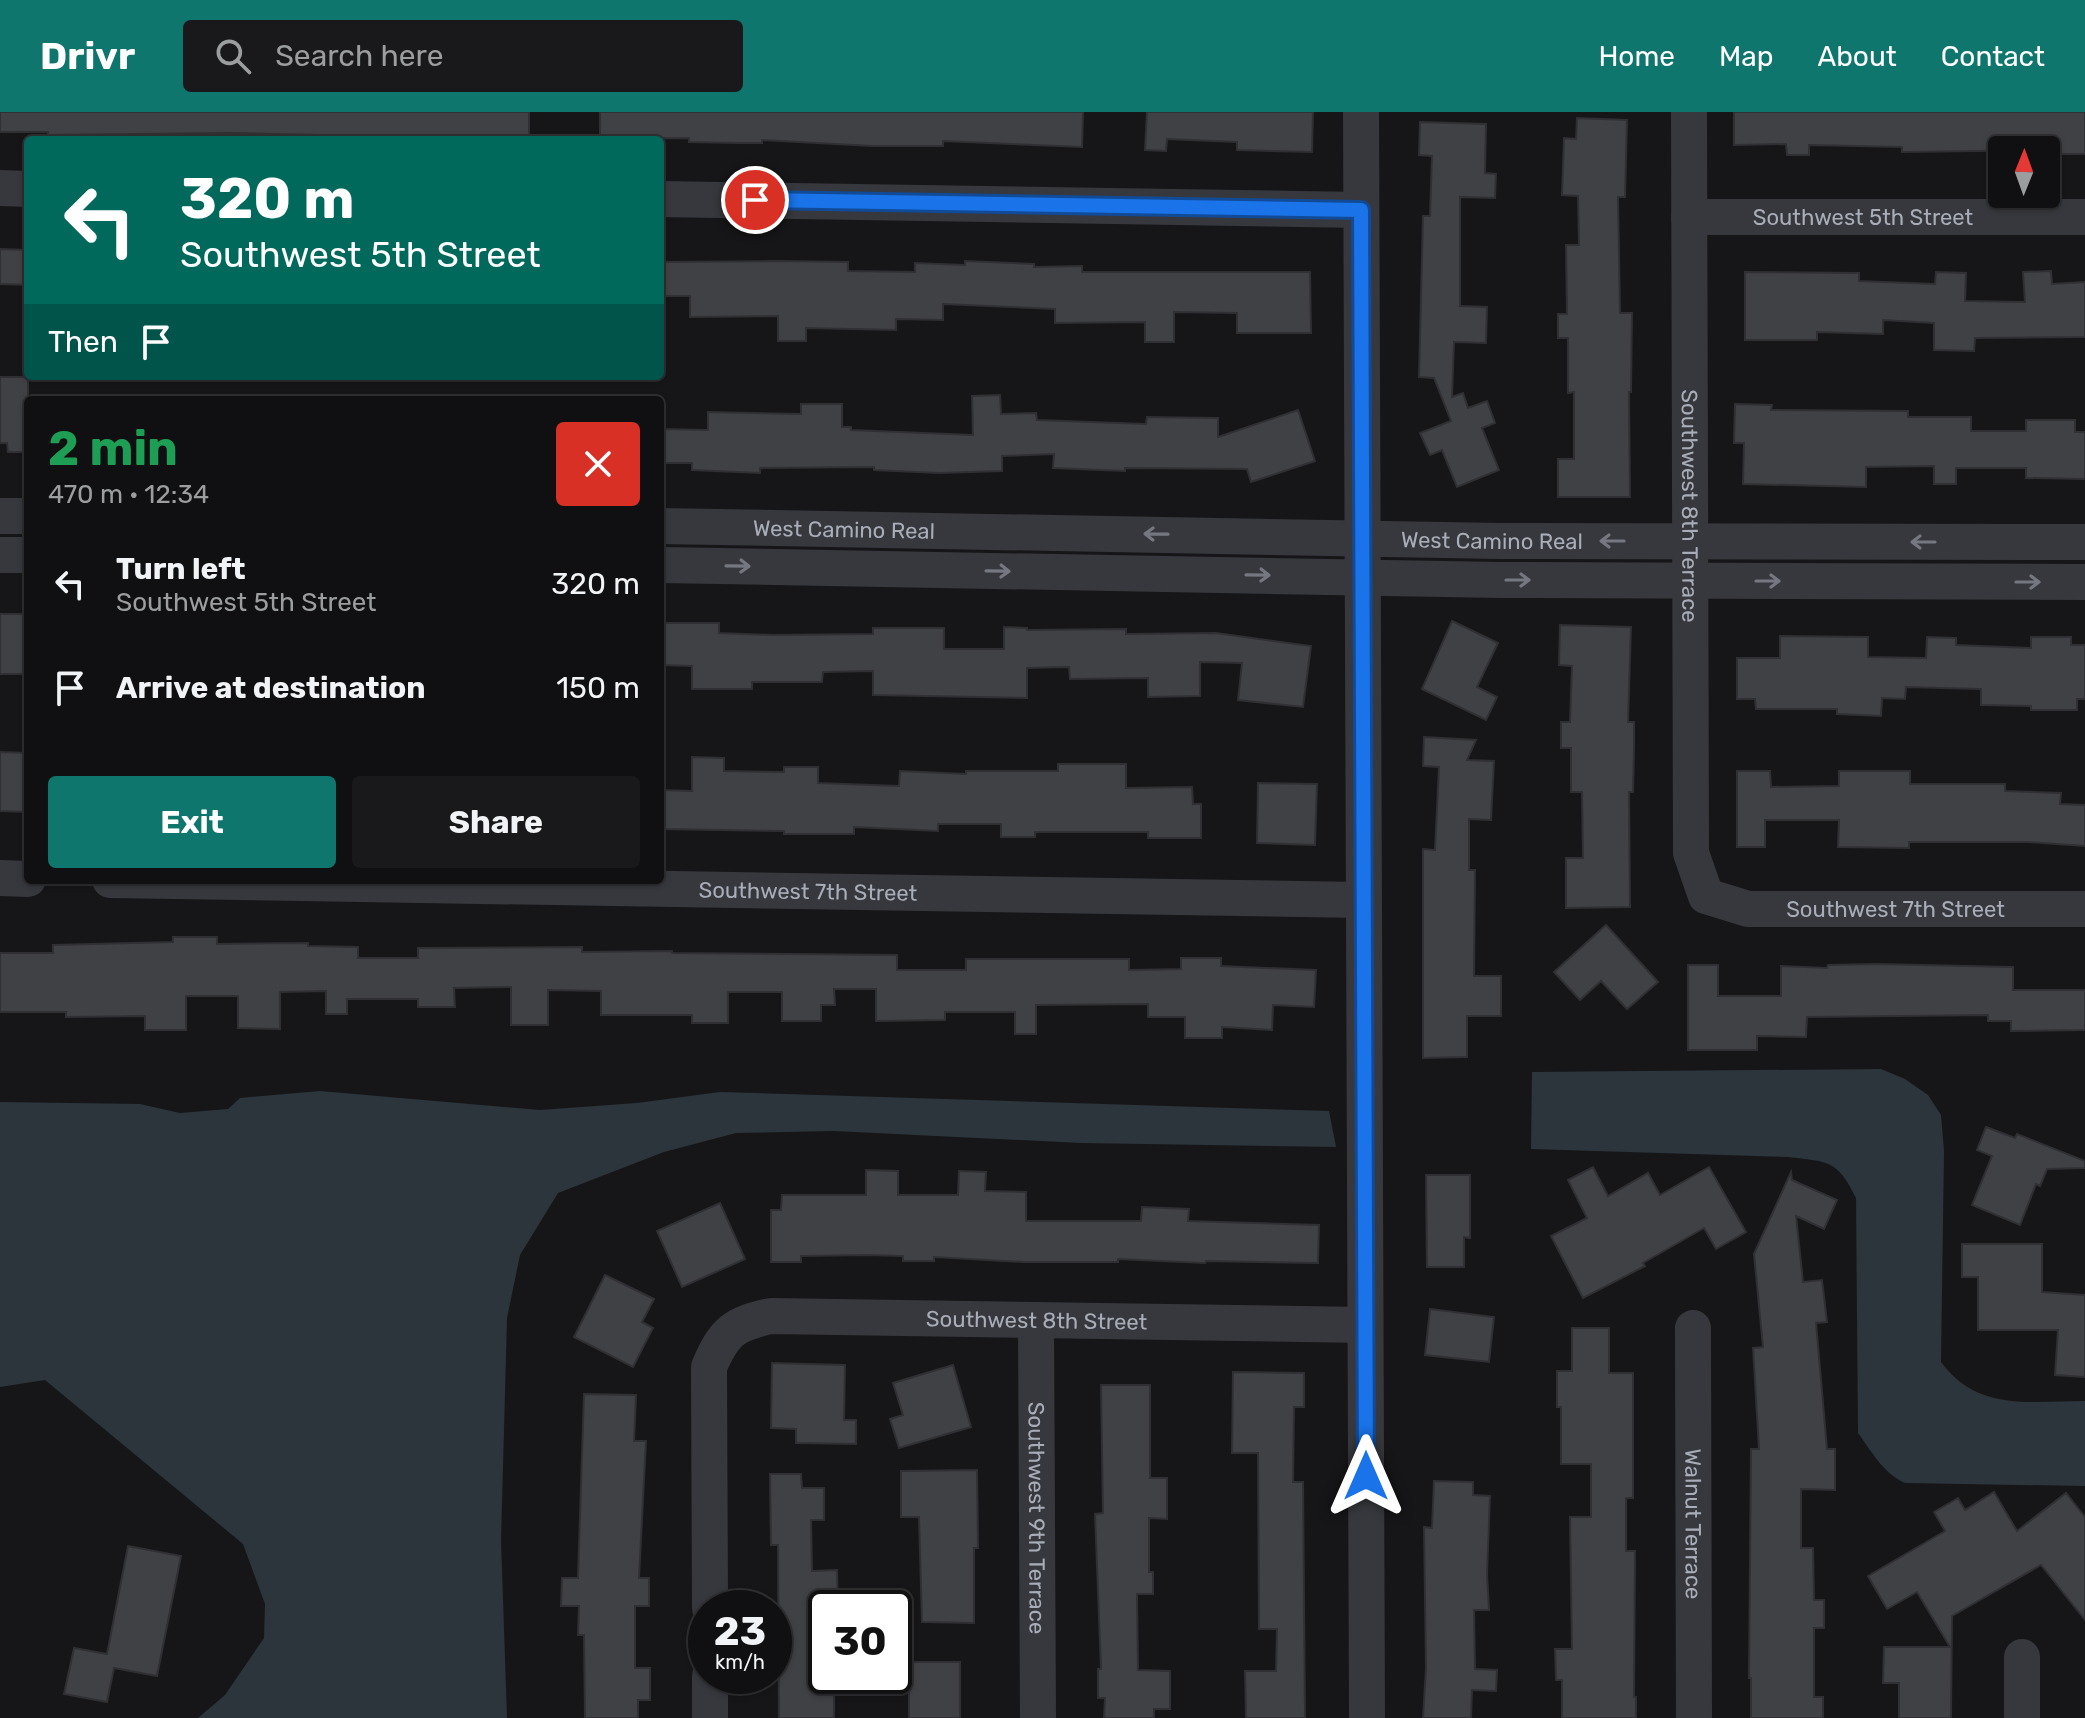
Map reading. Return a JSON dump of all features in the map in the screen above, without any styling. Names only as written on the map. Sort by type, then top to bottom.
[{"type":"street","points":[[1361,112],[1367,1718]]},
{"type":"street","name":"Southwest 8th Terrace","points":[[1689,112],[1691,853],[1706,896]]},
{"type":"street","points":[[0,188],[24,189]]},
{"type":"street","points":[[664,199],[1361,210]]},
{"type":"street","name":"Southwest 5th Street","points":[[1689,217],[2085,217]]},
{"type":"street","points":[[0,516],[24,516]]},
{"type":"street","name":"West Camino Real","points":[[664,526],[1501,541],[2085,542]]},
{"type":"street","points":[[0,555],[24,555]]},
{"type":"street","name":"West Camino Real","points":[[664,565],[1690,581],[2085,582]]},
{"type":"street","points":[[0,878],[24,879]]},
{"type":"street","name":"Southwest 7th Street","points":[[361,884],[1363,900]]},
{"type":"street","name":"Southwest 7th Street","points":[[1706,896],[1748,909],[2085,909]]},
{"type":"street","name":"Southwest 8th Street","points":[[710,1590],[709,1367],[719,1343],[742,1322],[771,1316],[1365,1325]]},
{"type":"street","name":"Southwest 9th Terrace","points":[[1036,1320],[1038,1718]]},
{"type":"street","name":"Walnut Terrace","points":[[1693,1328],[1694,1718]]},
{"type":"street","points":[[2022,1657],[2022,1718]]},
{"type":"street","points":[[710,1694],[710,1718]]},
{"type":"shaded area","points":[[1881,1069],[1905,1079],[1928,1095],[1941,1115],[1944,1151],[1941,1362],[1971,1389],[1988,1396],[2025,1402],[2085,1401],[2085,1486],[1905,1483],[1890,1474],[1878,1461],[1858,1433],[1856,1198],[1837,1169],[1822,1162],[1788,1157],[1531,1149],[1532,1072]]},
{"type":"shaded area","points":[[320,1091],[540,1110],[637,1103],[720,1092],[1329,1111],[1336,1147],[1081,1143],[834,1131],[736,1133],[664,1152],[558,1193],[520,1255],[507,1318],[501,1540],[507,1718],[198,1718],[225,1695],[264,1638],[265,1604],[243,1544],[45,1380],[0,1387],[0,1102],[140,1104],[180,1113],[228,1109],[240,1098]]},
{"type":"building","points":[[0,112],[529,112],[529,136],[48,135],[48,132],[0,132]]},
{"type":"building","points":[[600,112],[1083,112],[1082,147],[943,141],[943,146],[762,140],[762,143],[689,142],[689,138],[664,136],[600,136]]},
{"type":"building","points":[[1147,112],[1313,112],[1312,152],[1237,150],[1237,142],[1167,139],[1166,151],[1145,150]]},
{"type":"building","points":[[1734,112],[2085,112],[2085,154],[2060,154],[2060,136],[1988,136],[1988,151],[1902,152],[1902,147],[1809,145],[1809,155],[1787,155],[1786,144],[1734,145]]},
{"type":"building","points":[[1577,118],[1627,120],[1625,197],[1618,197],[1620,313],[1632,313],[1630,497],[1558,497],[1558,459],[1574,459],[1574,392],[1568,393],[1568,338],[1558,338],[1558,314],[1567,314],[1566,245],[1579,245],[1578,196],[1562,195],[1564,138],[1576,139]]},
{"type":"building","points":[[1420,122],[1486,124],[1485,173],[1496,174],[1495,198],[1460,197],[1460,306],[1487,307],[1486,343],[1454,342],[1452,397],[1463,393],[1468,408],[1487,401],[1495,423],[1482,428],[1499,470],[1457,487],[1442,450],[1430,455],[1420,433],[1451,421],[1434,378],[1419,377],[1423,216],[1430,216],[1432,156],[1419,155]]},
{"type":"building","points":[[0,249],[24,250],[24,285],[0,284]]},
{"type":"building","points":[[965,261],[1034,264],[1034,267],[1082,266],[1082,272],[1310,272],[1311,333],[1237,333],[1237,313],[1174,312],[1174,342],[1145,342],[1145,322],[1055,323],[1055,309],[943,304],[943,320],[896,319],[896,330],[806,328],[806,341],[778,341],[778,316],[690,317],[690,296],[664,296],[664,262],[848,262],[848,271],[915,272],[915,263],[965,265]]},
{"type":"building","points":[[2051,271],[2052,284],[2085,282],[2085,337],[1975,338],[1974,351],[1934,350],[1934,323],[1883,320],[1883,334],[1817,332],[1817,340],[1745,340],[1745,272],[1859,273],[1859,281],[1935,284],[1936,272],[1966,273],[1965,301],[2025,302],[2023,272]]},
{"type":"building","points":[[0,377],[24,377],[28,380],[28,396],[24,396],[24,452],[8,452],[7,443],[0,443]]},
{"type":"building","points":[[1000,395],[1001,414],[1036,413],[1037,420],[1146,424],[1147,417],[1218,418],[1218,437],[1298,410],[1315,461],[1251,482],[1247,469],[1125,468],[1125,471],[1053,468],[1054,454],[1002,456],[1002,471],[939,473],[874,470],[874,467],[760,468],[760,473],[692,470],[692,463],[664,463],[664,429],[708,430],[708,412],[801,414],[801,404],[842,404],[842,427],[851,427],[851,430],[973,435],[972,396]]},
{"type":"building","points":[[1735,404],[1772,405],[1771,410],[1908,411],[1908,417],[1971,417],[1971,431],[2026,431],[2026,420],[2075,420],[2075,432],[2085,432],[2085,479],[2026,478],[2026,468],[1956,468],[1956,484],[1934,484],[1934,466],[1866,467],[1866,487],[1743,484],[1744,443],[1734,443]]},
{"type":"building","points":[[0,614],[24,614],[24,674],[0,674]]},
{"type":"building","points":[[1452,621],[1498,643],[1477,687],[1497,697],[1486,720],[1422,689]]},
{"type":"building","points":[[664,623],[719,623],[719,633],[772,635],[873,634],[873,628],[944,628],[944,649],[1004,649],[1004,627],[1027,630],[1126,629],[1126,634],[1216,633],[1311,646],[1303,707],[1238,700],[1242,663],[1200,662],[1200,696],[1148,697],[1148,678],[1070,679],[1069,667],[1027,668],[1027,698],[873,695],[873,671],[823,672],[822,682],[752,682],[752,689],[692,689],[692,666],[664,665]]},
{"type":"building","points":[[1560,625],[1631,627],[1628,722],[1634,722],[1634,748],[1633,792],[1629,792],[1630,907],[1566,908],[1566,858],[1583,858],[1582,792],[1571,792],[1571,748],[1561,748],[1561,722],[1570,722],[1572,666],[1559,665]]},
{"type":"building","points":[[1780,636],[1868,637],[1868,657],[1926,658],[1927,637],[1956,638],[1956,645],[2031,648],[2031,637],[2071,637],[2071,645],[2085,645],[2085,699],[2077,699],[2077,710],[2031,710],[2031,706],[1981,705],[1981,689],[1906,687],[1905,699],[1882,698],[1881,716],[1837,714],[1837,709],[1756,709],[1755,699],[1737,699],[1737,658],[1780,658]]},
{"type":"building","points":[[1424,737],[1476,740],[1467,760],[1494,761],[1491,820],[1469,819],[1469,870],[1475,870],[1474,976],[1501,976],[1501,1016],[1467,1016],[1467,1057],[1423,1058],[1423,849],[1435,850],[1439,767],[1423,766]]},
{"type":"building","points":[[0,752],[24,753],[24,812],[0,811]]},
{"type":"building","points":[[692,757],[724,758],[724,771],[784,772],[784,767],[818,767],[818,783],[899,786],[900,771],[966,774],[966,771],[1058,771],[1058,764],[1126,764],[1126,788],[1192,787],[1193,804],[1201,804],[1201,838],[1148,838],[1148,832],[1035,832],[1035,837],[1001,837],[1001,824],[938,824],[938,831],[854,827],[854,834],[664,829],[664,790],[692,791]]},
{"type":"building","points":[[1737,771],[1770,771],[1771,787],[1839,786],[1839,771],[1910,771],[1910,784],[2005,784],[2005,791],[2061,793],[2060,804],[2085,805],[2085,846],[2027,842],[1909,842],[1909,848],[1838,847],[1839,820],[1765,820],[1765,847],[1737,847]]},
{"type":"building","points":[[1258,783],[1317,784],[1315,845],[1257,843]]},
{"type":"building","points":[[1606,925],[1658,982],[1627,1009],[1601,981],[1580,1000],[1554,972]]},
{"type":"building","points":[[173,937],[217,937],[217,944],[308,943],[308,946],[358,947],[358,958],[418,958],[418,948],[582,947],[582,952],[897,955],[897,970],[966,970],[966,959],[1129,959],[1129,970],[1181,969],[1181,958],[1221,958],[1221,966],[1316,970],[1314,1007],[1273,1005],[1272,1030],[1222,1027],[1222,1038],[1185,1038],[1185,1017],[1148,1017],[1148,1004],[1036,1005],[1036,1034],[1015,1034],[1015,1012],[945,1012],[945,1020],[876,1021],[876,989],[834,989],[835,1005],[821,1005],[821,1021],[782,1021],[782,992],[728,992],[728,1023],[692,1023],[692,1015],[601,1015],[601,991],[548,990],[548,1025],[511,1025],[511,987],[454,988],[455,1007],[418,1007],[418,999],[347,999],[347,1014],[326,1014],[326,991],[280,992],[280,1029],[238,1028],[238,996],[186,996],[186,1030],[145,1030],[145,1016],[66,1017],[66,1012],[0,1012],[0,953],[53,953],[53,945],[173,942]]},
{"type":"building","points":[[1688,965],[1718,965],[1718,996],[1781,996],[1781,966],[1827,968],[1828,965],[2013,967],[2013,990],[2085,990],[2085,1030],[2011,1031],[2011,1021],[1988,1021],[1988,1015],[1807,1017],[1806,1037],[1757,1036],[1757,1050],[1688,1050]]},
{"type":"building","points":[[1986,1127],[2015,1138],[2017,1134],[2085,1161],[2085,1168],[2047,1169],[2040,1186],[2036,1184],[2020,1225],[1972,1205],[1992,1156],[1977,1150]]},
{"type":"building","points":[[1593,1167],[1608,1196],[1648,1173],[1660,1195],[1709,1167],[1746,1232],[1716,1249],[1704,1228],[1643,1263],[1645,1266],[1583,1298],[1551,1236],[1587,1218],[1568,1180]]},
{"type":"building","points":[[866,1170],[898,1171],[898,1195],[958,1195],[959,1171],[986,1172],[985,1191],[1026,1192],[1026,1221],[1141,1221],[1142,1207],[1189,1209],[1188,1221],[1319,1225],[1318,1263],[1118,1259],[1118,1262],[1024,1262],[934,1257],[934,1261],[903,1261],[903,1256],[866,1255],[801,1256],[801,1262],[771,1262],[771,1210],[781,1210],[782,1195],[866,1195]]},
{"type":"building","points":[[1791,1172],[1792,1180],[1837,1200],[1824,1229],[1796,1216],[1803,1282],[1822,1280],[1827,1322],[1816,1323],[1827,1449],[1835,1449],[1835,1490],[1801,1489],[1801,1548],[1813,1548],[1814,1600],[1824,1600],[1824,1628],[1814,1628],[1814,1697],[1823,1697],[1823,1718],[1751,1718],[1751,1449],[1759,1449],[1753,1348],[1763,1347],[1754,1254]]},
{"type":"building","points":[[1426,1175],[1470,1175],[1470,1238],[1464,1237],[1464,1267],[1427,1267]]},
{"type":"building","points":[[720,1203],[745,1259],[682,1287],[657,1231]]},
{"type":"building","points":[[1962,1244],[2042,1244],[2042,1292],[2085,1295],[2085,1377],[2055,1375],[2058,1330],[1978,1330],[1978,1277],[1962,1277]]},
{"type":"building","points":[[605,1275],[654,1299],[642,1322],[653,1328],[633,1367],[574,1337]]},
{"type":"building","points":[[1430,1309],[1494,1317],[1489,1362],[1425,1355]]},
{"type":"building","points":[[1572,1328],[1609,1328],[1609,1373],[1633,1373],[1633,1498],[1626,1498],[1626,1551],[1635,1551],[1636,1718],[1562,1718],[1562,1680],[1556,1680],[1555,1649],[1572,1649],[1570,1517],[1591,1517],[1591,1464],[1561,1464],[1561,1407],[1557,1407],[1557,1371],[1572,1371]]},
{"type":"building","points":[[772,1363],[845,1365],[844,1420],[856,1420],[856,1444],[796,1443],[796,1429],[771,1428]]},
{"type":"building","points":[[953,1365],[971,1427],[899,1448],[890,1419],[903,1415],[893,1383]]},
{"type":"building","points":[[1233,1372],[1304,1373],[1304,1407],[1294,1407],[1293,1482],[1303,1482],[1305,1718],[1246,1718],[1245,1671],[1276,1671],[1277,1629],[1259,1629],[1258,1453],[1232,1453]]},
{"type":"building","points":[[1101,1385],[1150,1385],[1150,1478],[1167,1478],[1167,1519],[1149,1518],[1149,1572],[1153,1572],[1153,1594],[1137,1594],[1138,1670],[1170,1671],[1170,1709],[1154,1709],[1154,1718],[1104,1718],[1105,1698],[1098,1698],[1098,1669],[1101,1669],[1095,1514],[1103,1513]]},
{"type":"building","points":[[584,1394],[636,1395],[634,1441],[646,1441],[639,1578],[649,1578],[649,1606],[635,1606],[635,1668],[650,1668],[650,1700],[638,1700],[638,1718],[585,1718],[584,1635],[578,1635],[579,1606],[561,1606],[562,1578],[578,1578]]},
{"type":"building","points":[[977,1470],[978,1548],[974,1548],[974,1623],[922,1622],[919,1517],[901,1517],[901,1471]]},
{"type":"building","points":[[770,1474],[801,1474],[802,1488],[824,1488],[824,1520],[811,1520],[812,1571],[837,1570],[838,1590],[808,1590],[808,1694],[834,1694],[834,1718],[779,1718],[779,1694],[792,1694],[792,1590],[778,1590],[778,1545],[771,1545]]},
{"type":"building","points":[[1434,1481],[1473,1482],[1473,1495],[1490,1496],[1489,1610],[1474,1610],[1475,1669],[1497,1670],[1496,1691],[1472,1690],[1471,1718],[1423,1718],[1426,1668],[1424,1527],[1432,1528]]},
{"type":"building","points":[[1994,1492],[2017,1531],[2066,1493],[2085,1517],[2085,1620],[2041,1565],[1952,1616],[1951,1718],[1899,1718],[1899,1683],[1883,1683],[1884,1647],[1950,1647],[1917,1592],[1887,1609],[1868,1576],[1945,1531],[1934,1512],[1958,1498],[1965,1510]]},
{"type":"building","points":[[128,1546],[181,1556],[157,1676],[114,1668],[107,1702],[64,1694],[74,1648],[107,1654]]},
{"type":"building","points":[[912,1662],[960,1662],[960,1718],[909,1718]]},
{"type":"route","points":[[755,200],[1361,210],[1366,1476]]}]
